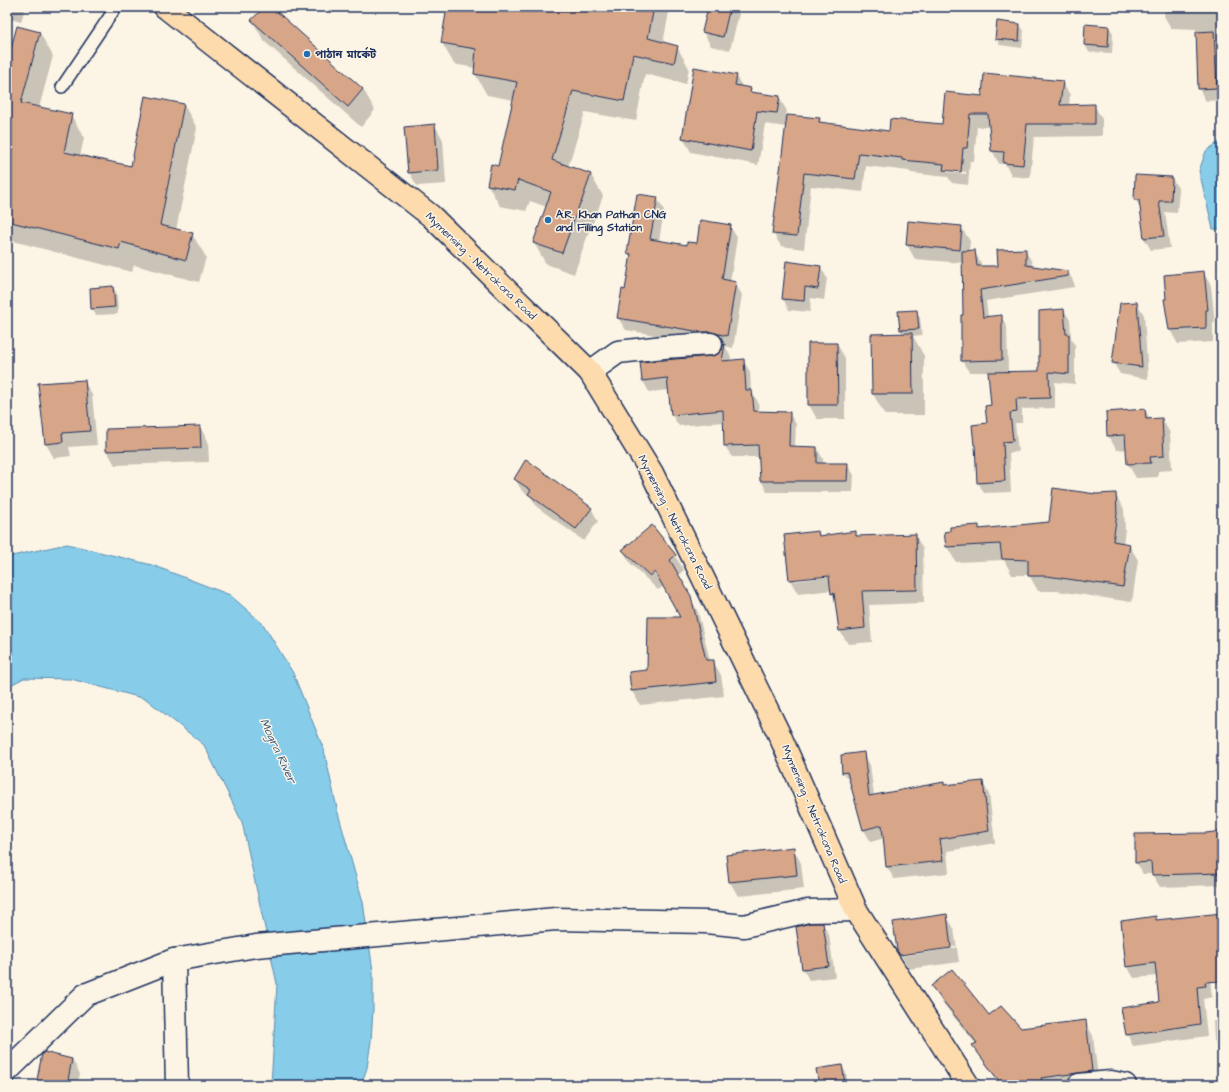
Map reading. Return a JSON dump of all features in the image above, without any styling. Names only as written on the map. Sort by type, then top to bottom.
[{"type":"main road","name":"Mymensing - Netrokona Road","points":[[166,7],[431,216],[590,372],[652,473],[780,736],[856,910],[968,1085]]},
{"type":"street","points":[[590,372],[618,352],[711,344]]},
{"type":"street","points":[[7,1071],[85,995],[174,960],[256,946],[556,919],[706,922],[744,926],[808,911],[856,910]]},
{"type":"street","points":[[174,960],[177,1085]]},
{"type":"street","points":[[1079,1085],[1111,1082],[1125,1085]]},
{"type":"lane","points":[[62,87],[116,7]]},
{"type":"water","points":[[1222,140],[1222,229],[1213,229],[1199,171],[1206,151]]},
{"type":"water","name":"Mogra River","points":[[67,544],[152,565],[230,595],[263,624],[293,673],[324,750],[338,813],[363,902],[373,971],[373,1009],[371,1041],[367,1068],[361,1085],[271,1085],[277,984],[242,822],[204,745],[146,699],[71,679],[24,678],[7,687],[7,557]]},
{"type":"building","name":"পাঠান মার্কেট","points":[[265,7],[272,7],[363,89],[348,107],[251,20]]},
{"type":"building","points":[[447,7],[607,7],[633,12],[634,7],[654,7],[648,38],[678,46],[674,63],[633,54],[624,101],[573,91],[552,160],[591,174],[562,253],[533,243],[551,192],[518,180],[515,190],[487,185],[491,164],[498,166],[517,82],[474,74],[476,49],[441,43]]},
{"type":"building","points":[[708,7],[730,7],[723,37],[702,32]]},
{"type":"building","points":[[997,21],[1020,24],[1019,41],[995,39]]},
{"type":"building","points":[[1085,24],[1109,26],[1108,47],[1084,45]]},
{"type":"building","points":[[17,26],[40,32],[21,103],[72,114],[64,152],[131,166],[145,96],[184,104],[160,225],[193,233],[186,260],[121,242],[119,249],[7,221],[7,63]]},
{"type":"building","points":[[1214,31],[1217,88],[1198,89],[1196,32]]},
{"type":"building","points":[[694,67],[737,75],[735,85],[751,88],[750,92],[780,96],[777,113],[757,111],[751,151],[682,138]]},
{"type":"building","points":[[984,73],[1063,81],[1060,105],[1095,104],[1095,124],[1027,124],[1023,165],[1003,163],[1004,152],[991,151],[988,114],[970,114],[967,148],[963,148],[961,172],[943,170],[944,164],[902,160],[902,158],[859,153],[855,179],[804,173],[797,236],[772,234],[787,115],[820,118],[819,122],[889,131],[890,119],[942,124],[945,92],[982,96]]},
{"type":"building","points":[[435,124],[438,170],[408,173],[404,127]]},
{"type":"building","points":[[1135,175],[1172,177],[1171,201],[1159,201],[1164,236],[1144,238],[1139,200],[1134,200]]},
{"type":"building","points":[[637,194],[658,197],[650,239],[687,245],[687,242],[697,243],[700,220],[731,225],[722,279],[736,282],[727,336],[711,332],[701,332],[617,318],[622,289],[625,290],[631,254],[627,253]]},
{"type":"building","points":[[908,221],[962,226],[960,250],[906,245]]},
{"type":"building","points":[[1026,249],[1026,265],[1068,271],[1068,276],[980,290],[983,317],[1002,315],[1002,360],[961,361],[961,315],[963,315],[962,251],[975,250],[977,266],[998,266],[997,250]]},
{"type":"building","points":[[786,261],[821,266],[818,289],[805,287],[804,301],[782,299]]},
{"type":"building","points":[[1204,271],[1208,310],[1206,310],[1206,328],[1169,330],[1164,299],[1166,299],[1164,275]]},
{"type":"building","points":[[113,286],[115,307],[91,309],[90,288]]},
{"type":"building","points":[[1137,302],[1142,367],[1112,363],[1120,303]]},
{"type":"building","points":[[1064,309],[1066,334],[1069,334],[1069,374],[1049,372],[1050,398],[1016,399],[1017,412],[1010,413],[1013,441],[1003,442],[1005,481],[977,483],[975,445],[972,425],[987,423],[985,406],[991,405],[988,372],[1039,371],[1039,311]]},
{"type":"building","points":[[917,310],[919,329],[900,330],[898,311]]},
{"type":"building","points":[[912,333],[913,394],[872,394],[871,334]]},
{"type":"building","points":[[808,343],[837,343],[838,405],[808,405]]},
{"type":"building","points":[[725,344],[722,361],[744,359],[746,390],[752,390],[754,411],[790,412],[789,446],[817,447],[817,463],[848,463],[847,481],[760,481],[758,445],[724,446],[723,410],[671,415],[667,378],[642,381],[640,362],[712,356],[718,354]]},
{"type":"building","points":[[85,380],[90,431],[62,433],[63,442],[45,444],[38,383]]},
{"type":"building","points":[[1145,409],[1146,419],[1162,418],[1164,456],[1150,457],[1151,463],[1127,464],[1125,435],[1107,436],[1106,412]]},
{"type":"building","points":[[200,426],[201,448],[106,451],[106,429]]},
{"type":"building","points":[[526,459],[592,508],[576,529],[528,494],[531,490],[514,479]]},
{"type":"building","points":[[1053,488],[1096,494],[1116,493],[1117,514],[1113,541],[1130,544],[1123,587],[1047,576],[1028,576],[1028,560],[1002,559],[1000,544],[946,547],[944,532],[950,531],[950,527],[979,525],[979,529],[1049,522]]},
{"type":"building","points":[[652,525],[676,555],[670,560],[691,596],[706,660],[714,660],[716,682],[631,691],[629,672],[647,670],[648,617],[680,617],[655,572],[650,576],[622,550]]},
{"type":"building","points":[[818,531],[819,536],[856,531],[856,536],[916,534],[917,590],[862,591],[865,628],[839,631],[834,593],[831,594],[829,576],[789,580],[784,535]]},
{"type":"building","points":[[864,752],[869,796],[944,782],[944,785],[983,781],[989,831],[940,839],[943,861],[886,867],[882,825],[863,830],[847,772],[842,773],[841,755]]},
{"type":"building","points":[[1222,831],[1222,873],[1152,875],[1151,862],[1135,863],[1135,834],[1206,833]]},
{"type":"building","points":[[794,847],[797,875],[729,882],[726,855]]},
{"type":"building","points":[[1222,913],[1222,981],[1205,982],[1206,986],[1197,987],[1200,1024],[1126,1035],[1121,1008],[1159,1002],[1155,963],[1126,967],[1121,921],[1156,916],[1156,920]]},
{"type":"building","points":[[947,914],[951,948],[900,955],[897,950],[893,922]]},
{"type":"building","points":[[810,923],[823,923],[829,966],[802,969],[796,927]]},
{"type":"building","points":[[952,969],[989,1015],[1001,1006],[1021,1028],[1086,1020],[1092,1071],[1041,1078],[1042,1082],[1021,1085],[1002,1085],[972,1045],[977,1043],[931,986]]},
{"type":"building","points":[[44,1052],[72,1059],[67,1085],[36,1085],[42,1054]]},
{"type":"building","points":[[842,1065],[845,1083],[819,1085],[816,1069]]},
{"type":"place","name":"পাঠান মার্কেট","points":[[307,54]]},
{"type":"place","name":"A.R. Khan Pathan CNG and Filling Station","points":[[548,220]]}]
